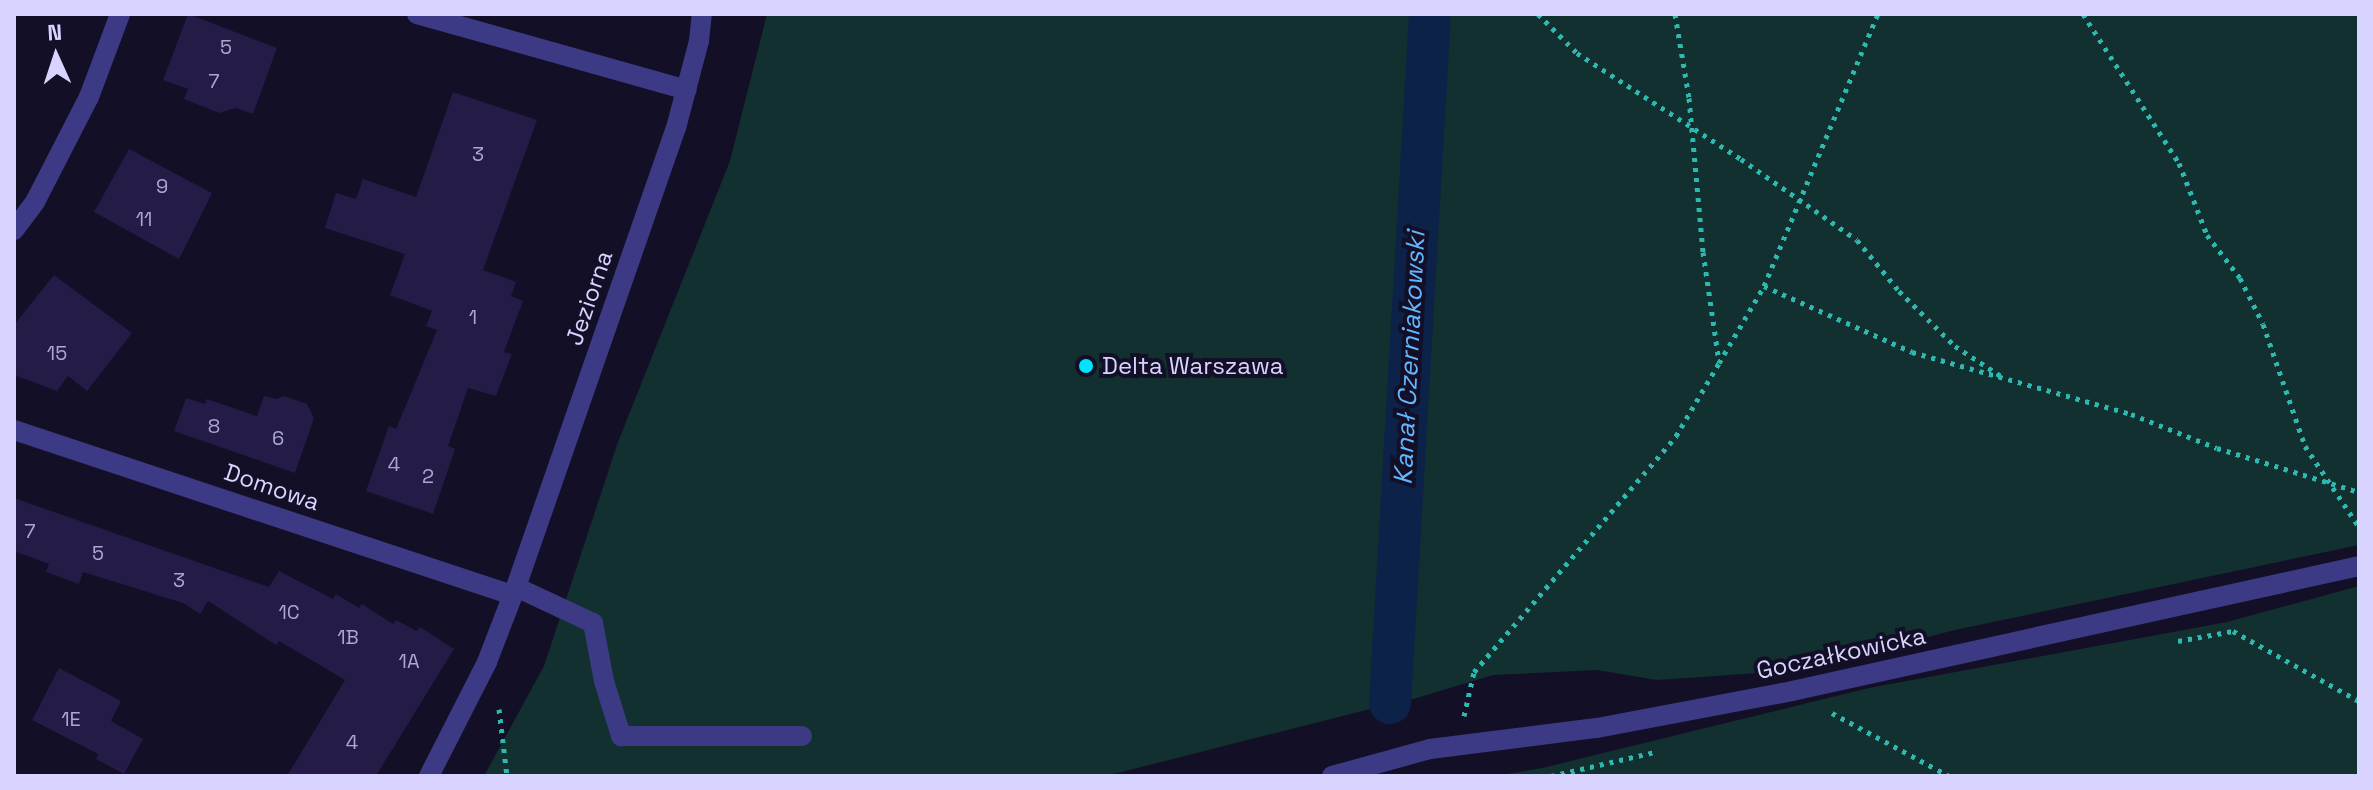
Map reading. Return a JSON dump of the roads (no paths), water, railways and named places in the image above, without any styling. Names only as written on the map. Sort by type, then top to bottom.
[{"type":"street","points":[[14,230],[35,202],[89,97],[120,14]]},
{"type":"street","points":[[417,14],[687,90]]},
{"type":"street","name":"Jeziorna","points":[[429,776],[487,662],[514,591],[687,90],[702,14]]},
{"type":"street","name":"Domowa","points":[[14,430],[514,591],[593,623],[604,681],[621,736],[802,736]]},
{"type":"street","name":"Goczałkowicka","points":[[1332,776],[1458,744],[1597,728],[1792,691],[2359,566]]},
{"type":"waterway","name":"Kanał Czerniakowski","points":[[1390,703],[1430,14]]},
{"type":"place","name":"Delta Warszawa","points":[[1086,366]]}]
